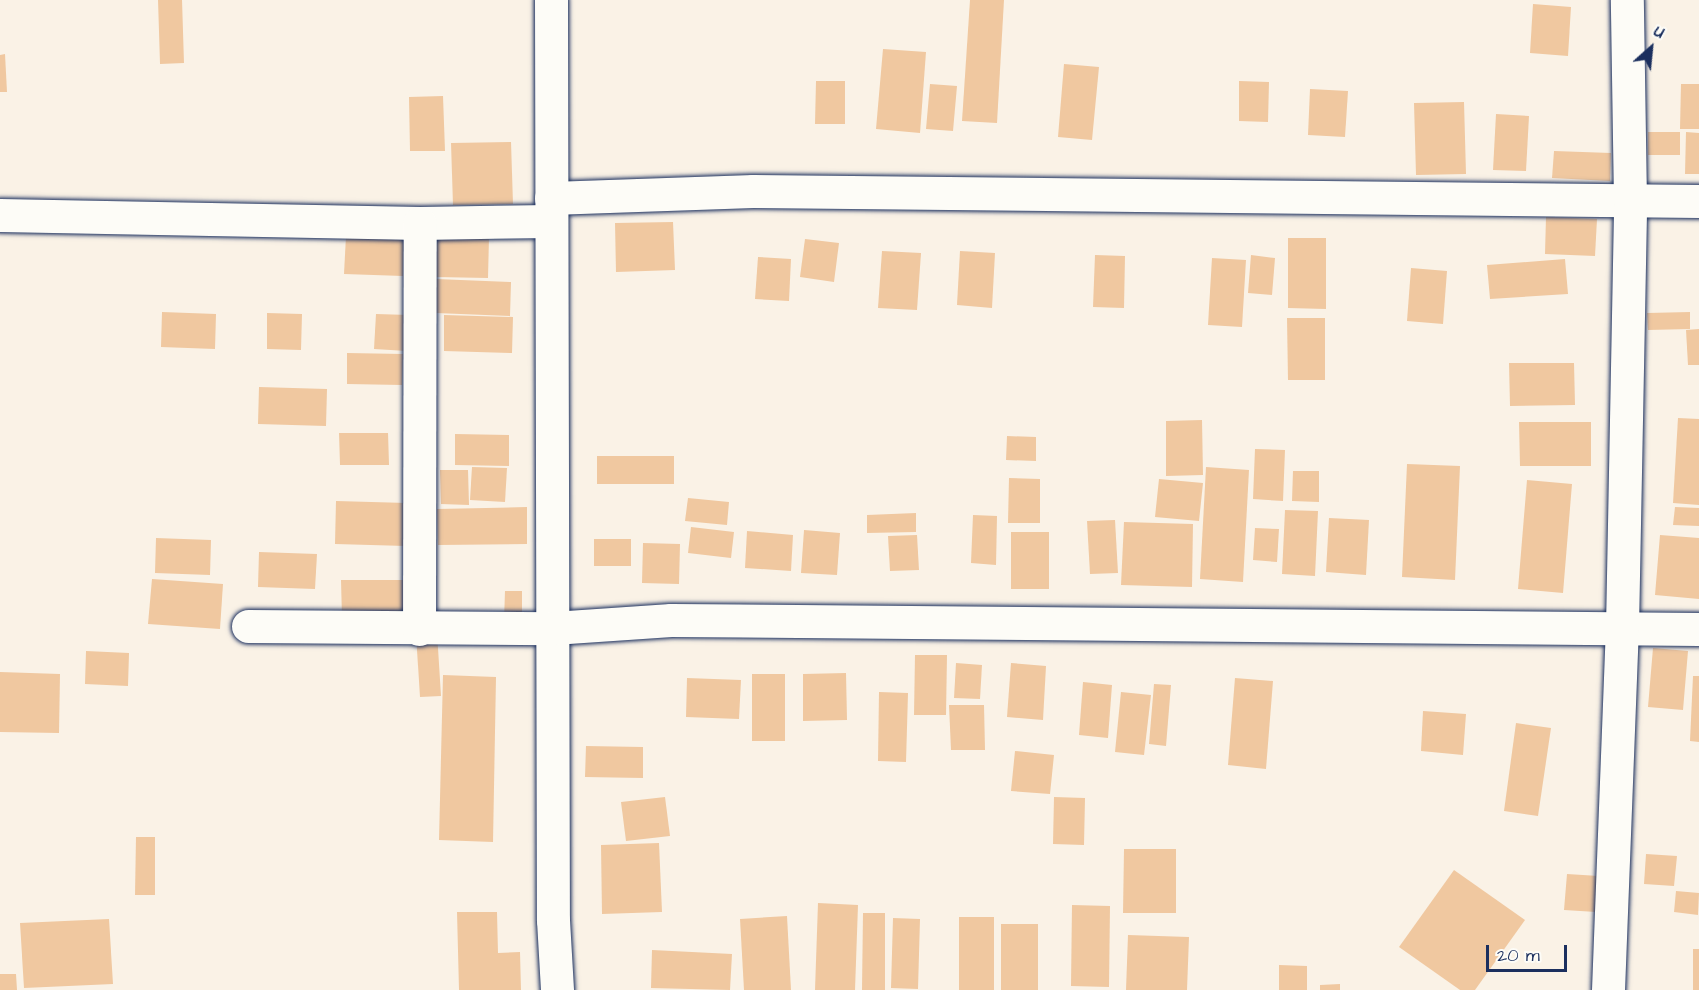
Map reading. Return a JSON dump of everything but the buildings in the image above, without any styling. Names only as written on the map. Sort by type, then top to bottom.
[{"type":"street","points":[[551,0],[553,920],[557,990]]},
{"type":"street","points":[[1608,990],[1622,628],[1630,202],[1627,0]]},
{"type":"street","points":[[0,215],[420,223],[753,192],[1699,201]]},
{"type":"street","points":[[419,628],[420,223]]},
{"type":"street","points":[[248,626],[553,628],[694,620],[1699,629]]}]
